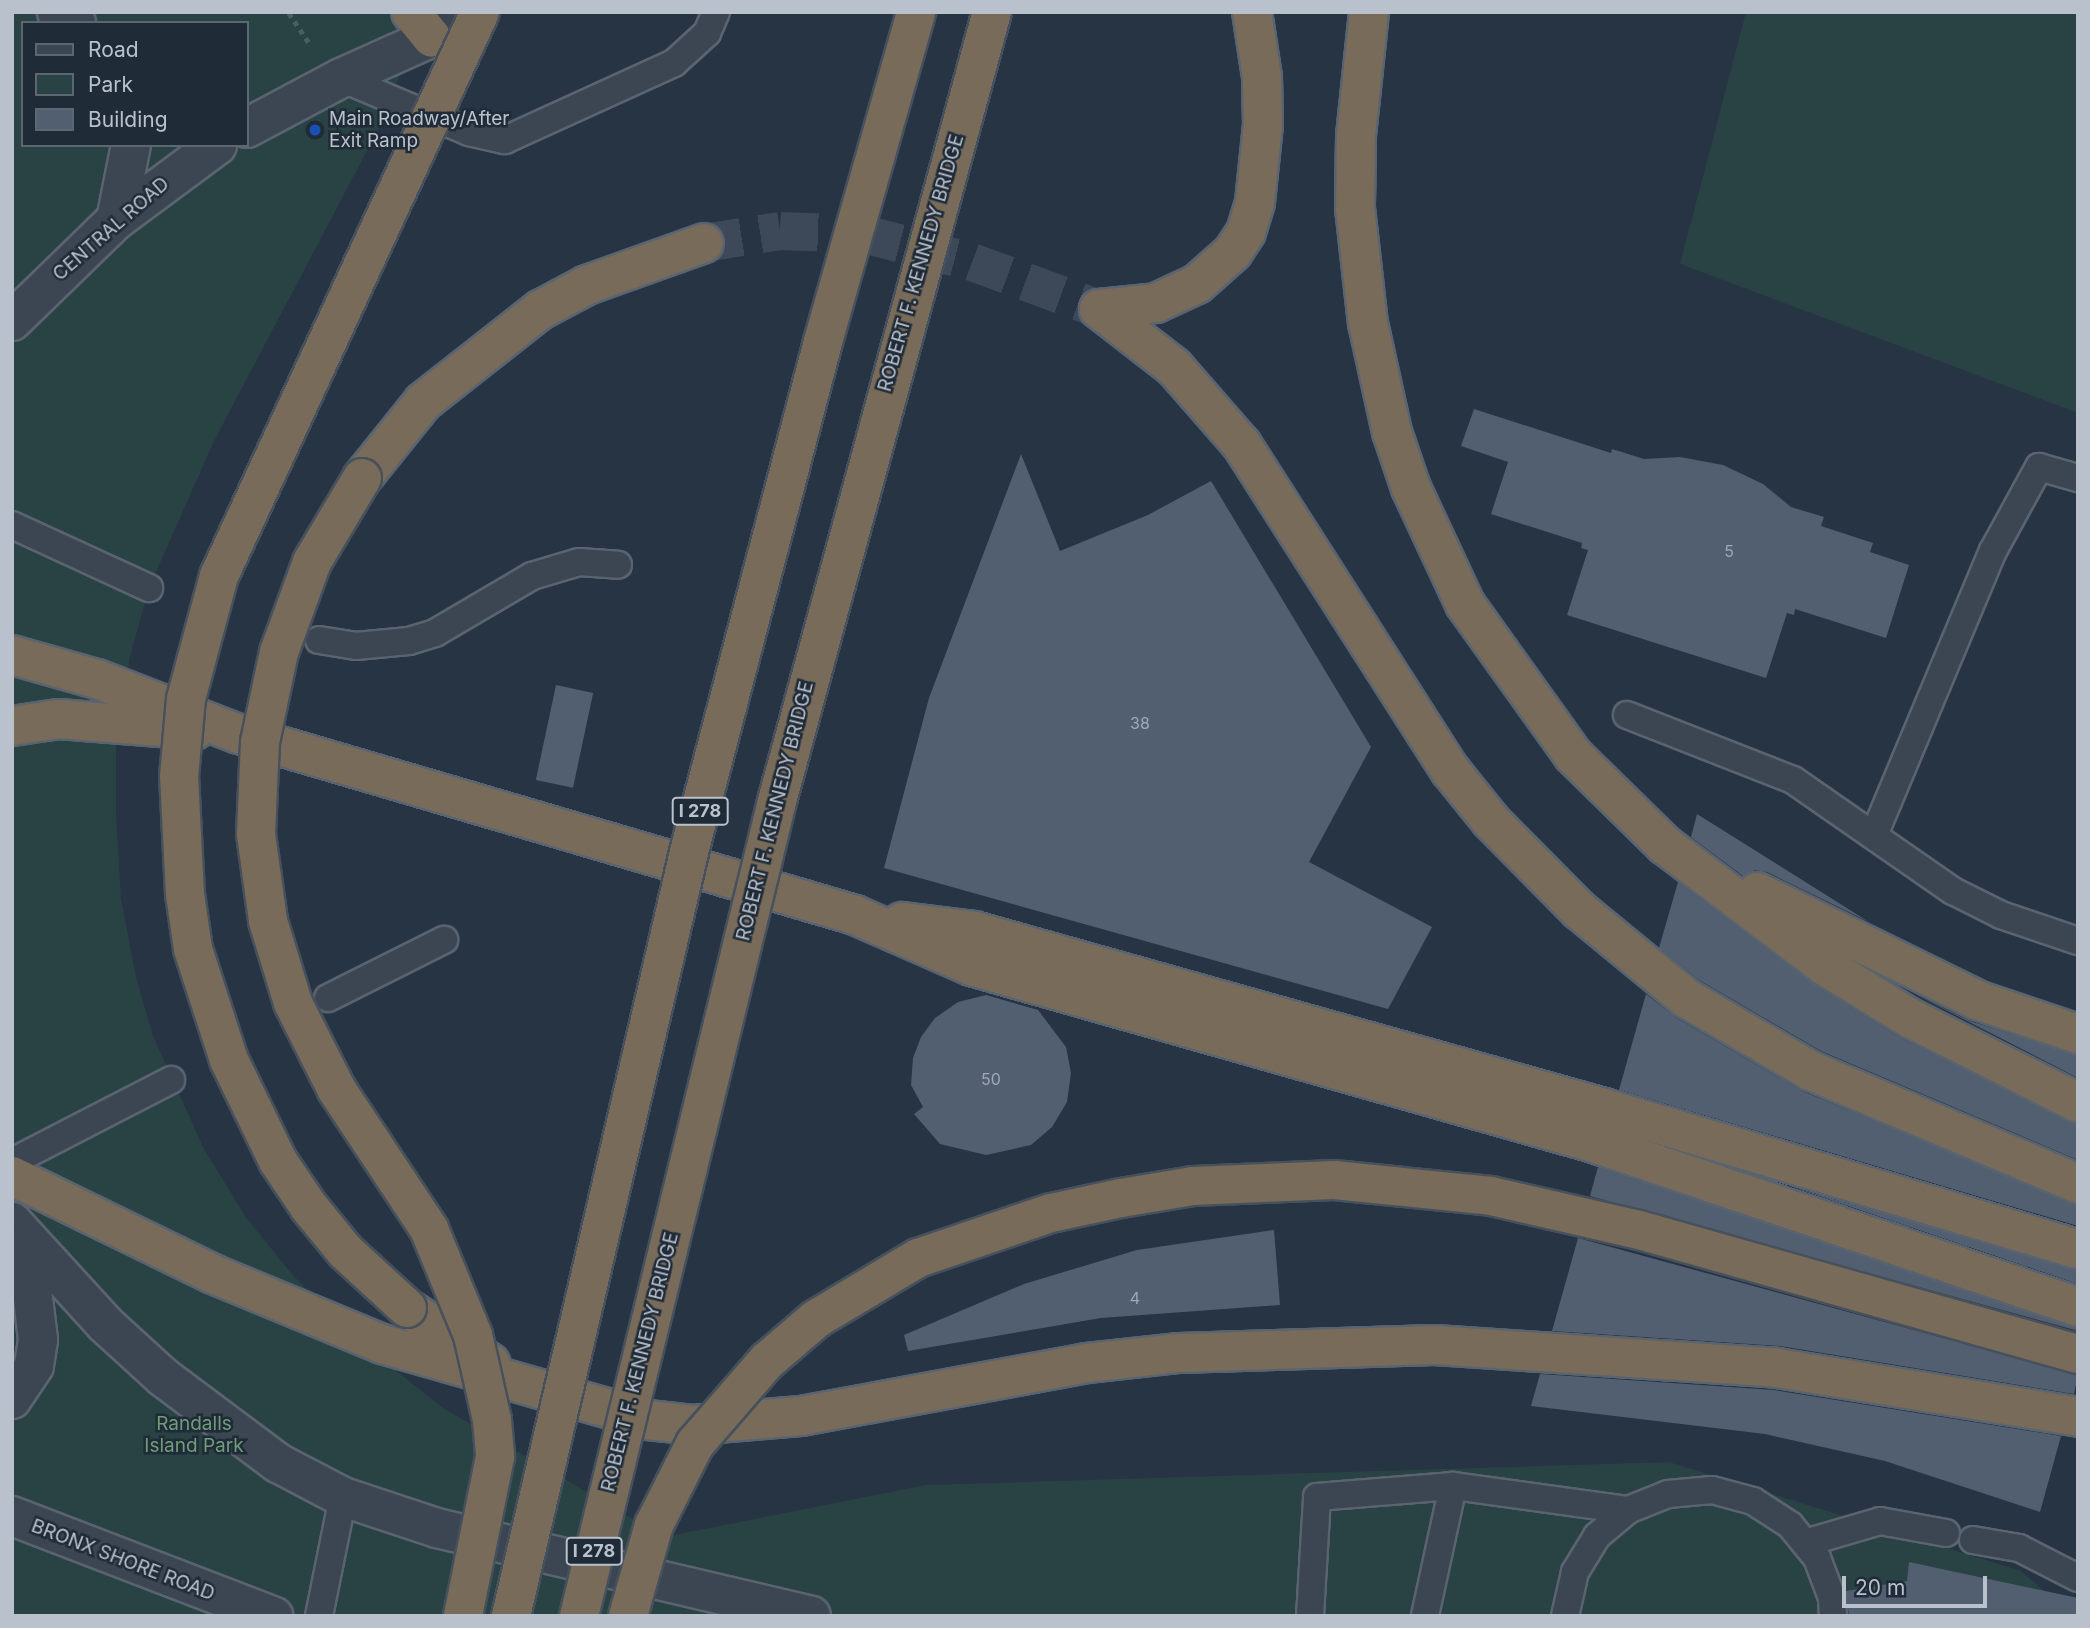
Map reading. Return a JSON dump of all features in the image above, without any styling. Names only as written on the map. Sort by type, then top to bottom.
[{"type":"highway","points":[[480,12],[219,576],[186,699],[179,776],[185,894],[193,949],[229,1060],[278,1161],[309,1206],[345,1251],[407,1308],[498,1367],[594,1408]]},
{"type":"highway","name":"I 278","points":[[511,1616],[690,848],[820,351],[916,12]]},
{"type":"highway","name":"ROBERT F. KENNEDY BRIDGE","points":[[579,1616],[777,801],[910,301],[992,12]]},
{"type":"highway","points":[[1252,12],[1262,77],[1262,136],[1255,202],[1246,232],[1233,252],[1197,284],[1156,303],[1099,309],[1174,368],[1242,445],[1450,770],[1491,821],[1579,910],[1686,998],[1811,1072],[2078,1184]]},
{"type":"highway","points":[[1369,12],[1356,136],[1360,269],[1380,380],[1411,488],[1465,604],[1537,710],[1611,795],[1665,845],[1836,972],[1910,1018],[2078,1103]]},
{"type":"highway","points":[[463,1616],[495,1457],[485,1379],[446,1261],[311,1045],[280,965],[268,921],[256,834],[258,764],[268,692],[294,605],[312,562],[362,478],[423,402],[540,310],[587,285],[704,243]]},
{"type":"highway","points":[[12,655],[97,679],[239,734],[855,915],[974,931],[1418,1073],[2078,1249]]},
{"type":"highway","points":[[12,726],[59,719],[239,734]]},
{"type":"highway","points":[[1665,845],[1919,974],[1989,1004],[2078,1034]]},
{"type":"highway","points":[[1418,1073],[1594,1143],[2078,1307]]},
{"type":"highway","points":[[12,1177],[213,1274],[382,1344],[594,1408],[693,1425],[801,1416],[1087,1363],[1260,1347],[1435,1345],[1777,1368],[2078,1418]]},
{"type":"highway","points":[[628,1616],[654,1525],[695,1444],[729,1401],[796,1336],[864,1288],[918,1258],[1051,1213],[1121,1198],[1193,1186],[1334,1180],[1491,1196],[1639,1230],[2078,1354]]},
{"type":"street","points":[[57,12],[73,21]]},
{"type":"street","points":[[248,127],[341,78],[422,25],[487,12]]},
{"type":"street","points":[[116,220],[131,147]]},
{"type":"street","name":"CENTRAL ROAD","points":[[12,321],[116,220],[214,147]]},
{"type":"street","points":[[12,1222],[105,1324],[163,1377],[278,1463],[343,1497],[437,1528],[811,1616]]},
{"type":"street","points":[[12,1248],[31,1282],[38,1340],[34,1366],[12,1399]]},
{"type":"street","name":"BRONX SHORE ROAD","points":[[12,1516],[274,1616]]},
{"type":"lane","points":[[341,78],[469,132],[505,140],[674,63],[707,33],[716,12]]},
{"type":"lane","points":[[1874,835],[1993,551],[2039,467],[2078,478]]},
{"type":"lane","points":[[12,526],[149,588]]},
{"type":"lane","points":[[319,640],[356,646],[409,641],[435,633],[532,576],[579,562],[618,565]]},
{"type":"lane","points":[[1627,715],[1793,780],[1953,891],[2001,915],[2078,941]]},
{"type":"lane","points":[[328,998],[444,940]]},
{"type":"lane","points":[[12,1162],[171,1080]]},
{"type":"lane","points":[[1425,1616],[1453,1486]]},
{"type":"lane","points":[[1310,1616],[1317,1497],[1453,1486],[1628,1510]]},
{"type":"lane","points":[[1565,1616],[1575,1572],[1597,1536],[1628,1510],[1668,1494],[1712,1490],[1754,1501],[1790,1525],[1821,1568],[1832,1598],[1833,1616]]},
{"type":"lane","points":[[319,1616],[343,1497]]},
{"type":"lane","points":[[1805,1543],[1880,1521],[1946,1533]]},
{"type":"lane","points":[[1973,1540],[2019,1548],[2078,1578]]},
{"type":"path","points":[[289,13],[312,47]]},
{"type":"green space","name":"Randalls Island Park","points":[[12,12],[421,12],[387,113],[214,441],[149,588],[130,657],[116,742],[116,814],[121,899],[136,977],[153,1036],[204,1149],[247,1219],[292,1274],[350,1334],[443,1408],[664,1537],[926,1485],[1669,1462],[2021,1571],[2073,1616],[12,1616]]},
{"type":"green space","points":[[1746,12],[2078,12],[2078,413],[1680,264]]},
{"type":"building","points":[[1474,409],[1611,453],[1612,449],[1644,459],[1680,457],[1723,465],[1763,484],[1791,507],[1824,517],[1821,526],[1873,543],[1870,552],[1909,565],[1886,638],[1795,609],[1794,615],[1787,613],[1766,678],[1567,615],[1588,550],[1581,548],[1582,543],[1491,514],[1508,462],[1461,446]]},
{"type":"building","points":[[1021,454],[1060,551],[1148,515],[1211,481],[1371,747],[1309,862],[1432,927],[1388,1009],[884,868],[929,698]]},
{"type":"building","points":[[556,685],[593,693],[573,788],[536,780]]},
{"type":"building","points":[[1697,814],[1868,921],[1767,872],[1755,870],[1743,876],[1691,837]]},
{"type":"building","points":[[1678,882],[1812,983],[1899,1037],[2078,1125],[2078,1160],[1821,1051],[1699,980],[1659,948]]},
{"type":"building","points":[[1868,921],[1990,981],[1869,922]]},
{"type":"building","points":[[1903,988],[1970,1021],[2078,1055],[2078,1078]]},
{"type":"building","points":[[1646,994],[1675,1017],[1802,1091],[2078,1205],[2078,1226],[1619,1090]]},
{"type":"building","points":[[986,995],[1038,1010],[1066,1047],[1071,1073],[1067,1102],[1052,1127],[1031,1145],[986,1155],[940,1144],[914,1114],[923,1107],[911,1085],[913,1058],[921,1037],[935,1018],[958,1002]]},
{"type":"building","points":[[1598,1167],[2078,1328],[2078,1331],[1590,1196]]},
{"type":"building","points":[[1786,1185],[2078,1270],[2078,1284]]},
{"type":"building","points":[[1274,1230],[1280,1305],[1101,1318],[908,1351],[904,1335],[1024,1284],[1137,1250]]},
{"type":"building","points":[[1578,1238],[2078,1375],[2074,1394],[1780,1346],[1552,1331]]},
{"type":"building","points":[[1540,1374],[1774,1390],[2061,1436],[2040,1512],[1885,1461],[1765,1434],[1531,1406]]},
{"type":"building","points":[[1909,1562],[2078,1598],[2078,1616],[1849,1616],[1846,1591],[1907,1581]]},
{"type":"tunnel","points":[[704,243],[780,231],[863,234],[972,262],[1099,309]]},
{"type":"place","name":"Main Roadway/After Exit Ramp","points":[[315,130]]}]
